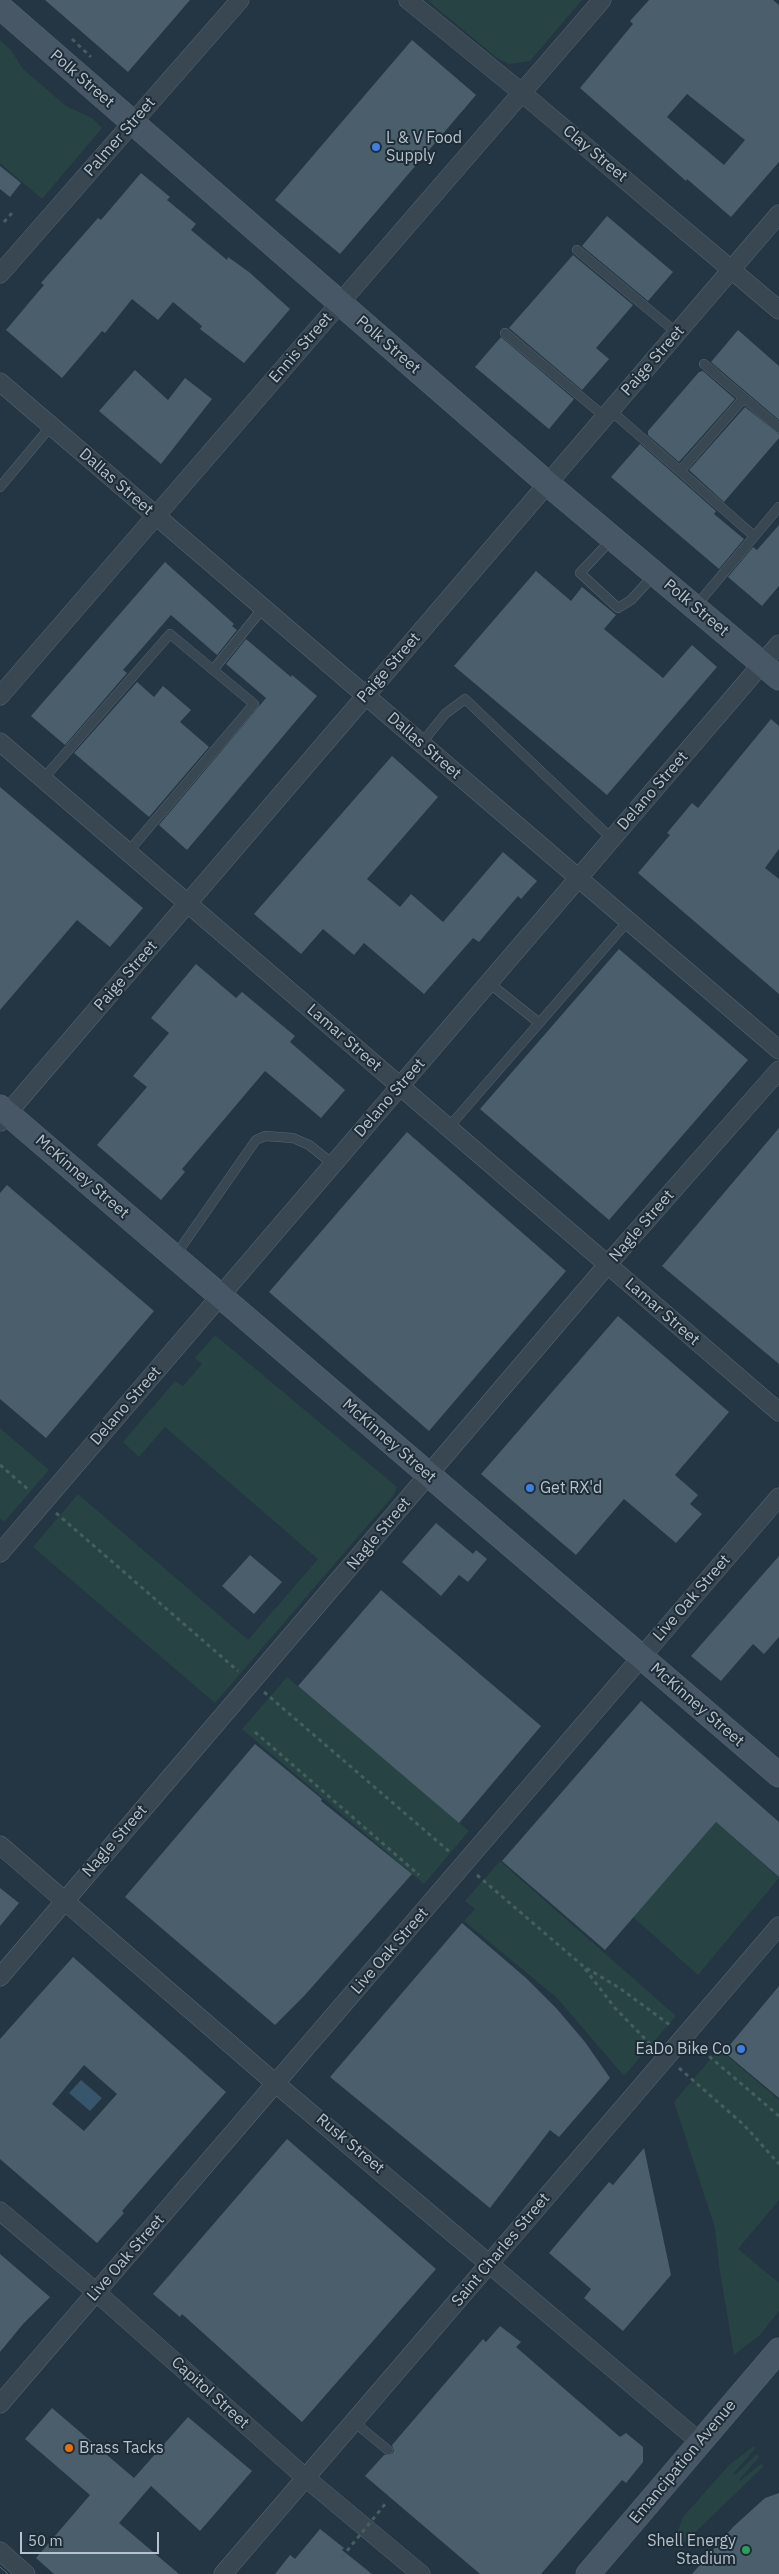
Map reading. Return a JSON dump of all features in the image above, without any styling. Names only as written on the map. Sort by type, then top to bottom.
[{"type":"main road","name":"Polk Street","points":[[0,8],[548,484],[771,671]]},
{"type":"main road","name":"McKinney Street","points":[[3,1114],[220,1296],[779,1776]]},
{"type":"main road","name":"Emancipation Avenue","points":[[588,2574],[779,2350]]},
{"type":"street","name":"Palmer Street","points":[[0,274],[240,0]]},
{"type":"street","name":"Clay Street","points":[[408,0],[521,92],[779,310]]},
{"type":"street","name":"Ennis Street","points":[[0,696],[157,517],[339,303],[602,0]]},
{"type":"street","name":"Paige Street","points":[[3,1114],[188,903],[779,214]]},
{"type":"street","name":"Dallas Street","points":[[0,382],[779,1050]]},
{"type":"street","name":"Delano Street","points":[[0,1553],[612,839],[771,671],[779,644]]},
{"type":"street","name":"Lamar Street","points":[[0,742],[779,1412]]},
{"type":"street","name":"Nagle Street","points":[[0,1977],[64,1899],[259,1676],[608,1264],[779,1070]]},
{"type":"street","name":"Live Oak Street","points":[[0,2404],[779,1497]]},
{"type":"street","name":"Rusk Street","points":[[0,1845],[275,2083],[490,2262],[700,2442]]},
{"type":"street","name":"Saint Charles Street","points":[[224,2574],[779,1926]]},
{"type":"street","name":"Capitol Street","points":[[0,2211],[96,2292],[307,2479],[421,2574]]},
{"type":"street","points":[[0,2551],[26,2574]]},
{"type":"lane","points":[[578,250],[677,333]]},
{"type":"lane","points":[[505,333],[680,471],[754,536]]},
{"type":"lane","points":[[704,364],[779,428]]},
{"type":"lane","points":[[680,471],[744,398]]},
{"type":"lane","points":[[0,487],[51,426]]},
{"type":"lane","points":[[695,607],[779,507]]},
{"type":"lane","points":[[613,538],[580,573],[618,608],[631,600],[655,574]]},
{"type":"lane","points":[[213,670],[263,608]]},
{"type":"lane","points":[[43,779],[170,634],[254,704],[128,852]]},
{"type":"lane","points":[[421,744],[445,714],[465,700],[612,839]]},
{"type":"lane","points":[[448,1128],[538,1022],[628,922]]},
{"type":"lane","points":[[489,983],[538,1022]]},
{"type":"lane","points":[[174,1257],[256,1140],[265,1136],[293,1138],[309,1145],[333,1164]]},
{"type":"lane","points":[[355,2423],[388,2450]]},
{"type":"path","points":[[4,222],[12,214]]},
{"type":"path","points":[[0,1466],[29,1490]]},
{"type":"path","points":[[61,1517],[238,1671]]},
{"type":"path","points":[[273,1699],[446,1849]]},
{"type":"path","points":[[255,1732],[419,1874]]},
{"type":"path","points":[[486,1882],[583,1966],[625,1992],[667,2023]]},
{"type":"path","points":[[583,1966],[615,2008],[650,2044]]},
{"type":"path","points":[[705,2053],[779,2116]]},
{"type":"path","points":[[690,2077],[744,2125],[779,2164]]},
{"type":"path","points":[[342,2558],[386,2503]]},
{"type":"green space","points":[[427,0],[582,0],[530,61],[509,64],[497,58]]},
{"type":"green space","points":[[0,40],[11,50],[23,69],[66,106],[92,118],[102,128],[42,199],[0,163]]},
{"type":"green space","points":[[215,1335],[397,1487],[393,1496],[215,1703],[33,1547],[78,1494],[248,1640],[318,1559],[165,1427],[139,1457],[123,1442],[175,1381],[183,1386],[202,1364],[195,1358]]},
{"type":"green space","points":[[0,1428],[49,1470],[4,1522],[0,1518]]},
{"type":"green space","points":[[287,1677],[469,1831],[424,1884],[242,1729]]},
{"type":"green space","points":[[716,1822],[779,1878],[698,1975],[633,1917]]},
{"type":"green space","points":[[500,1861],[676,2016],[624,2076],[557,1998],[464,1921],[475,1909],[465,1901]]},
{"type":"green space","points":[[719,2049],[779,2100],[779,2200],[738,2249],[779,2283],[779,2311],[760,2335],[734,2355],[719,2266],[715,2228],[674,2102]]},
{"type":"green space","points":[[754,2446],[755,2449],[733,2474],[735,2475],[757,2454],[759,2457],[739,2480],[762,2463],[763,2467],[684,2543],[674,2542],[683,2517],[729,2465]]},
{"type":"water","points":[[81,2080],[102,2098],[90,2111],[69,2093]]},
{"type":"building","points":[[45,0],[190,0],[128,72]]},
{"type":"building","points":[[649,0],[773,0],[779,5],[779,162],[731,217],[687,179],[686,181],[580,88],[633,24],[630,21]],"holes":[[[687,94],[745,140],[724,165],[667,117]]]},
{"type":"building","name":"L & V Food Supply","points":[[412,40],[476,95],[340,254],[275,200]]},
{"type":"building","points":[[0,166],[21,183],[10,197],[0,189]]},
{"type":"building","points":[[141,173],[170,197],[167,200],[196,224],[191,230],[227,260],[228,257],[249,272],[290,309],[244,363],[200,329],[202,326],[173,302],[158,320],[132,299],[105,333],[102,331],[62,378],[6,330],[44,285],[41,283],[98,218],[101,220]]},
{"type":"building","points":[[607,216],[673,272],[648,301],[582,246]]},
{"type":"building","points":[[573,255],[633,305],[596,348],[609,359],[582,390],[509,328]]},
{"type":"building","points":[[738,330],[779,366],[779,420],[711,362]]},
{"type":"building","points":[[501,337],[574,399],[549,429],[475,367]]},
{"type":"building","points":[[135,370],[168,400],[185,378],[212,399],[161,464],[99,411]]},
{"type":"building","points":[[703,371],[735,399],[679,462],[648,435],[648,431],[699,372]]},
{"type":"building","points":[[745,407],[779,434],[779,438],[724,502],[689,470]]},
{"type":"building","points":[[640,444],[716,511],[714,514],[744,539],[719,569],[611,477]]},
{"type":"building","points":[[779,525],[779,586],[762,606],[728,577],[753,547],[757,550]]},
{"type":"building","points":[[165,562],[234,624],[232,626],[237,630],[217,655],[171,615],[123,670],[127,673],[65,745],[31,716]]},
{"type":"building","points":[[536,571],[571,601],[582,587],[616,615],[604,629],[663,678],[692,645],[717,667],[607,795],[454,666]]},
{"type":"building","points":[[246,639],[317,696],[187,850],[159,825],[266,698],[226,664]]},
{"type":"building","points":[[137,682],[154,697],[163,686],[191,710],[180,722],[209,747],[149,817],[74,753]]},
{"type":"building","points":[[771,719],[779,726],[779,849],[765,868],[779,879],[779,994],[638,873],[670,835],[667,833],[692,803],[698,808]]},
{"type":"building","points":[[392,756],[438,797],[367,879],[400,907],[411,894],[443,922],[503,852],[537,881],[521,899],[518,896],[479,942],[473,938],[424,994],[364,943],[354,955],[323,929],[301,954],[254,914]]},
{"type":"building","points":[[0,787],[143,908],[110,947],[77,920],[0,1010]]},
{"type":"building","points":[[619,949],[748,1060],[609,1220],[480,1109]]},
{"type":"building","points":[[196,964],[236,998],[242,992],[295,1036],[290,1042],[345,1090],[321,1118],[265,1071],[182,1169],[185,1172],[161,1200],[97,1145],[147,1087],[133,1076],[169,1033],[151,1018]]},
{"type":"building","points":[[779,1128],[779,1364],[662,1266]]},
{"type":"building","points":[[407,1132],[566,1271],[429,1431],[269,1292]]},
{"type":"building","points":[[7,1185],[154,1311],[46,1438],[0,1399],[0,1193]]},
{"type":"building","points":[[618,1316],[729,1412],[675,1475],[698,1495],[690,1504],[702,1514],[676,1543],[624,1499],[576,1555],[481,1474]]},
{"type":"building","points":[[436,1523],[473,1554],[476,1550],[487,1559],[468,1582],[459,1575],[441,1596],[402,1562]]},
{"type":"building","points":[[250,1555],[282,1582],[254,1614],[222,1586]]},
{"type":"building","points":[[779,1556],[779,1637],[764,1654],[753,1644],[721,1681],[691,1656]]},
{"type":"building","points":[[381,1590],[541,1726],[459,1823],[298,1686]]},
{"type":"building","points":[[641,1701],[779,1822],[779,1877],[716,1822],[605,1950],[502,1861]]},
{"type":"building","points":[[255,1744],[322,1799],[321,1801],[412,1874],[305,1995],[275,2025],[125,1897]]},
{"type":"building","points":[[0,1888],[19,1903],[0,1926]]},
{"type":"building","points":[[462,1923],[526,1978],[557,2009],[585,2042],[610,2078],[559,2137],[550,2130],[490,2208],[330,2077]]},
{"type":"building","points":[[73,1957],[226,2092],[122,2211],[124,2213],[97,2243],[0,2159],[0,2039]],"holes":[[[84,2065],[117,2094],[84,2131],[52,2104]]]},
{"type":"building","points":[[779,1986],[779,2098],[724,2052]]},
{"type":"building","points":[[287,2139],[436,2269],[302,2422],[182,2314],[180,2317],[153,2294]]},
{"type":"building","points":[[644,2148],[671,2275],[623,2331],[584,2298],[591,2289],[549,2253],[609,2182],[613,2185]]},
{"type":"building","points":[[0,2254],[50,2297],[23,2324],[0,2352]]},
{"type":"building","points":[[500,2326],[521,2342],[516,2347],[620,2437],[626,2433],[643,2447],[643,2462],[626,2483],[622,2480],[541,2574],[480,2574],[365,2476],[384,2455],[392,2454],[394,2451],[392,2445],[483,2339],[486,2342]]},
{"type":"building","points":[[52,2408],[134,2478],[188,2417],[252,2471],[200,2531],[151,2486],[119,2523],[179,2574],[54,2574],[36,2558],[90,2495],[25,2439]]},
{"type":"building","name":"Shell Energy Stadium","points":[[779,2493],[779,2574],[692,2574],[733,2527],[765,2498]]},
{"type":"building","points":[[320,2529],[372,2574],[275,2574],[290,2555],[295,2559]]},
{"type":"tram line","points":[[0,2567],[8,2574]]},
{"type":"place","name":"L & V Food Supply","points":[[376,147]]},
{"type":"place","name":"Get RX'd","points":[[530,1488]]},
{"type":"place","name":"EaDo Bike Co","points":[[741,2049]]},
{"type":"place","name":"Brass Tacks","points":[[69,2448]]},
{"type":"place","name":"Shell Energy Stadium","points":[[746,2550]]}]
